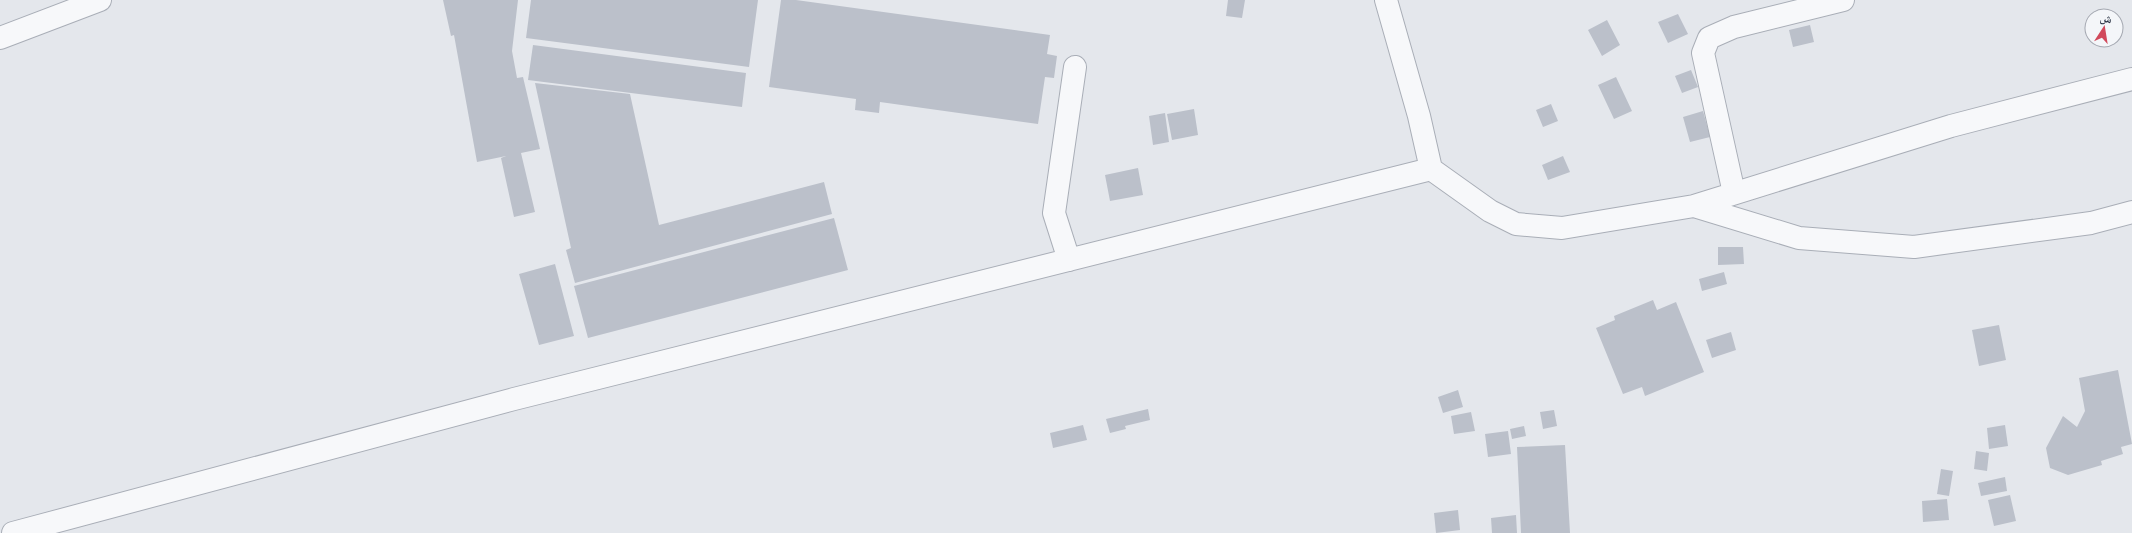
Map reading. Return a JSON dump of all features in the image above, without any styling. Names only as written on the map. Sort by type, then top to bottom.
[{"type":"street","points":[[0,38],[100,0]]},
{"type":"street","points":[[1386,0],[1419,116],[1431,168],[1490,211],[1516,224],[1562,228],[1694,206],[1951,126],[2132,79]]},
{"type":"street","points":[[1734,193],[1703,53],[1709,38],[1734,27],[1843,0]]},
{"type":"street","points":[[1069,260],[1054,213],[1075,67]]},
{"type":"street","points":[[13,533],[522,397],[1431,168]]},
{"type":"street","points":[[1694,206],[1799,238],[1914,247],[2091,223],[2132,212]]},
{"type":"building","points":[[443,0],[518,0],[512,51],[517,78],[523,77],[540,149],[521,153],[535,212],[514,217],[501,158],[506,156],[477,162],[454,35],[451,36]]},
{"type":"building","points":[[531,0],[758,0],[749,67],[526,38]]},
{"type":"building","points":[[781,0],[796,0],[1050,35],[1047,54],[1057,56],[1054,78],[1045,77],[1038,124],[880,102],[879,113],[855,110],[856,99],[769,87]]},
{"type":"building","points":[[1228,0],[1245,0],[1242,18],[1226,16]]},
{"type":"building","points":[[1678,14],[1688,34],[1668,43],[1658,22]]},
{"type":"building","points":[[1607,20],[1620,45],[1602,56],[1588,30]]},
{"type":"building","points":[[1810,25],[1814,42],[1793,47],[1789,30]]},
{"type":"building","points":[[533,45],[746,73],[742,107],[528,80]]},
{"type":"building","points":[[1691,70],[1698,87],[1682,93],[1675,76]]},
{"type":"building","points":[[1616,77],[1632,111],[1614,119],[1598,85]]},
{"type":"building","points":[[535,83],[630,94],[659,225],[824,182],[832,214],[575,283],[566,250],[571,248]]},
{"type":"building","points":[[1551,104],[1558,121],[1543,127],[1536,110]]},
{"type":"building","points":[[1194,109],[1198,135],[1172,140],[1167,114]]},
{"type":"building","points":[[1703,111],[1710,137],[1690,142],[1683,117]]},
{"type":"building","points":[[1165,113],[1169,142],[1153,145],[1149,116]]},
{"type":"building","points":[[1563,156],[1570,172],[1548,180],[1542,165]]},
{"type":"building","points":[[1138,168],[1143,195],[1110,201],[1105,175]]},
{"type":"building","points":[[834,218],[848,270],[588,338],[574,286]]},
{"type":"building","points":[[1718,247],[1743,247],[1744,264],[1718,265]]},
{"type":"building","points":[[555,264],[574,336],[539,345],[519,274]]},
{"type":"building","points":[[1724,272],[1727,284],[1702,291],[1699,279]]},
{"type":"building","points":[[1653,300],[1657,310],[1676,302],[1704,372],[1645,396],[1642,387],[1623,394],[1596,328],[1615,320],[1614,316]]},
{"type":"building","points":[[1999,325],[2006,360],[1979,366],[1972,330]]},
{"type":"building","points":[[1731,332],[1736,350],[1712,358],[1706,340]]},
{"type":"building","points":[[2118,370],[2132,444],[2121,447],[2123,454],[2101,461],[2102,465],[2068,475],[2050,468],[2046,448],[2063,416],[2077,427],[2085,411],[2079,378]]},
{"type":"building","points":[[1458,390],[1463,407],[1443,413],[1438,397]]},
{"type":"building","points":[[1148,409],[1150,420],[1125,426],[1126,429],[1110,433],[1106,419]]},
{"type":"building","points":[[1554,410],[1557,426],[1543,429],[1540,412]]},
{"type":"building","points":[[1471,412],[1475,431],[1454,434],[1451,416]]},
{"type":"building","points":[[1083,425],[1087,440],[1053,448],[1050,433]]},
{"type":"building","points":[[2005,425],[2008,446],[1989,449],[1987,428]]},
{"type":"building","points":[[1524,426],[1526,436],[1512,439],[1510,429]]},
{"type":"building","points":[[1508,431],[1511,454],[1488,457],[1485,434]]},
{"type":"building","points":[[1565,445],[1570,533],[1521,533],[1517,447]]},
{"type":"building","points":[[1976,451],[1989,453],[1987,471],[1974,469]]},
{"type":"building","points":[[1941,469],[1953,471],[1949,496],[1937,494]]},
{"type":"building","points":[[2005,477],[2007,491],[1981,496],[1978,483]]},
{"type":"building","points":[[2010,495],[2016,521],[1994,526],[1988,500]]},
{"type":"building","points":[[1947,499],[1949,520],[1923,522],[1922,501]]},
{"type":"building","points":[[1458,510],[1460,530],[1436,533],[1434,513]]},
{"type":"building","points":[[1516,515],[1517,533],[1492,533],[1491,518]]}]
